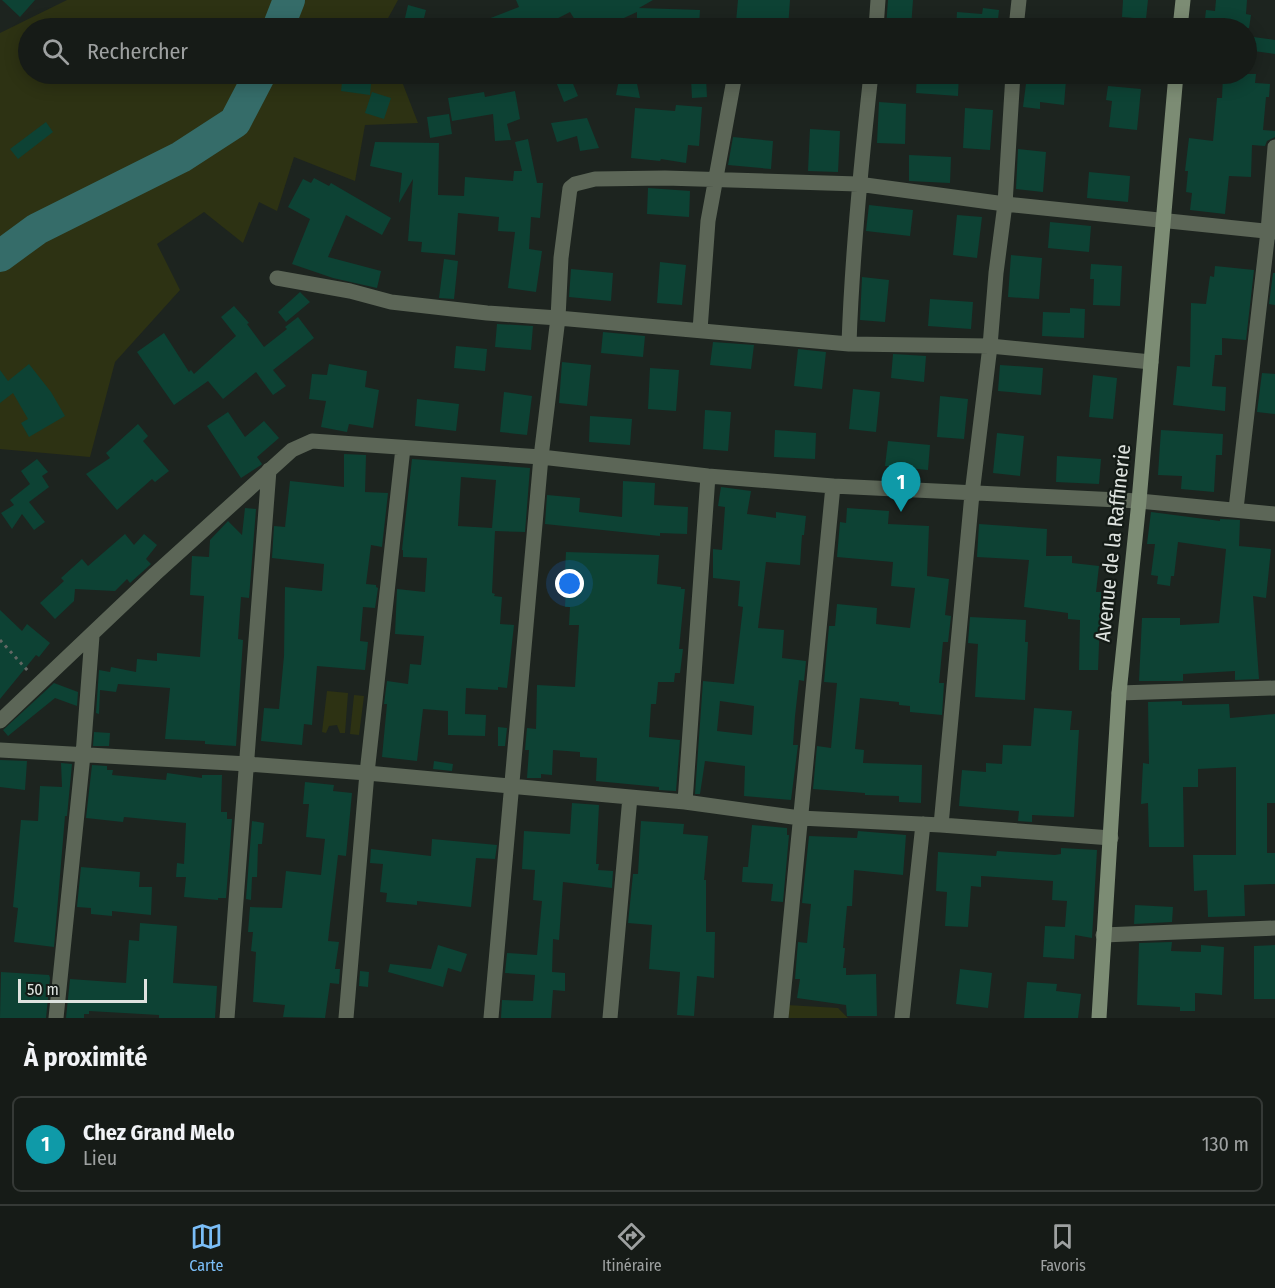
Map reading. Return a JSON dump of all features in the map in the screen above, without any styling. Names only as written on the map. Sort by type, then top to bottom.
[{"type":"street","points":[[877,18],[878,0]]},
{"type":"street","points":[[1017,18],[1019,0]]},
{"type":"street","points":[[1181,18],[1183,0]]},
{"type":"street","points":[[700,330],[708,221],[733,84]]},
{"type":"street","points":[[849,344],[858,184],[870,84]]},
{"type":"street","points":[[941,825],[972,494],[1005,204],[1012,84]]},
{"type":"street","name":"Avenue de la Raffinerie","points":[[1099,1018],[1103,935],[1112,838],[1119,693],[1139,501],[1163,221],[1170,84]]},
{"type":"street","points":[[1236,509],[1272,232],[1275,147]]},
{"type":"street","points":[[491,1018],[541,457],[558,318],[561,258],[570,188],[575,184],[595,179],[716,179],[858,184],[1005,204],[1272,232]]},
{"type":"street","points":[[277,278],[350,291],[391,302],[488,313],[849,344],[990,346],[1151,362]]},
{"type":"street","points":[[0,722],[155,574],[269,470],[292,450],[312,441],[541,457],[708,476],[833,486],[1139,501],[1275,514]]},
{"type":"street","points":[[346,1018],[367,773],[403,448]]},
{"type":"street","points":[[235,1018],[227,1018],[269,470]]},
{"type":"street","points":[[684,802],[708,476]]},
{"type":"street","points":[[781,1018],[833,486]]},
{"type":"street","points":[[56,1018],[83,755],[92,636]]},
{"type":"street","points":[[1119,693],[1275,687]]},
{"type":"street","points":[[0,750],[367,773],[684,802],[800,818],[941,825],[1112,838]]},
{"type":"street","points":[[610,1018],[630,797]]},
{"type":"street","points":[[902,1018],[923,824]]},
{"type":"street","points":[[1103,935],[1275,928]]},
{"type":"path","points":[[0,640],[40,684]]},
{"type":"green space","points":[[67,0],[398,0],[388,18],[30,18]]},
{"type":"green space","points":[[18,24],[18,84],[403,84],[418,123],[365,125],[355,181],[294,157],[277,211],[259,202],[243,243],[204,212],[157,244],[180,290],[115,362],[90,457],[0,449],[0,33]]},
{"type":"green space","points":[[327,691],[348,693],[345,733],[340,733],[337,725],[329,726],[326,733],[322,732]]},
{"type":"green space","points":[[354,695],[364,696],[359,735],[350,734]]},
{"type":"green space","points":[[787,1005],[838,1008],[848,1018],[789,1018]]},
{"type":"building","points":[[2,0],[35,0],[20,17]]},
{"type":"building","points":[[516,0],[653,0],[639,8],[700,10],[700,18],[637,18],[637,12],[624,18],[574,18],[570,12],[558,18],[491,18],[519,7]]},
{"type":"building","points":[[738,0],[790,0],[789,18],[736,18]]},
{"type":"building","points":[[888,0],[913,0],[912,18],[887,18]]},
{"type":"building","points":[[1123,0],[1148,0],[1146,18],[1122,17]]},
{"type":"building","points":[[1216,0],[1247,0],[1246,14],[1251,15],[1251,18],[1205,18],[1206,10],[1215,11]]},
{"type":"building","points":[[408,5],[426,10],[424,18],[405,18]]},
{"type":"building","points":[[983,8],[999,10],[998,18],[957,18],[957,12],[982,14]]},
{"type":"building","points":[[1257,38],[1275,40],[1275,54],[1257,52]]},
{"type":"building","points":[[342,84],[371,84],[370,95],[341,91]]},
{"type":"building","points":[[557,84],[573,84],[578,96],[564,102]]},
{"type":"building","points":[[618,84],[637,84],[640,98],[616,95]]},
{"type":"building","points":[[691,84],[706,84],[707,97],[692,98]]},
{"type":"building","points":[[916,84],[959,84],[958,96],[916,93]]},
{"type":"building","points":[[1026,84],[1066,84],[1064,105],[1040,102],[1040,109],[1023,107]]},
{"type":"building","points":[[1223,84],[1270,84],[1269,97],[1266,97],[1263,130],[1275,131],[1275,137],[1267,141],[1265,146],[1252,145],[1251,177],[1229,176],[1225,214],[1190,210],[1192,193],[1186,192],[1188,171],[1185,171],[1189,138],[1213,141],[1217,98],[1222,98]]},
{"type":"building","points":[[1108,86],[1141,89],[1137,130],[1109,127],[1112,101],[1106,100]]},
{"type":"building","points":[[515,91],[520,119],[507,124],[511,140],[495,141],[493,114],[452,121],[448,98],[484,92],[485,97]]},
{"type":"building","points":[[372,92],[391,98],[384,119],[365,113]]},
{"type":"building","points":[[879,102],[906,104],[905,144],[877,143]]},
{"type":"building","points":[[676,105],[702,107],[699,146],[688,145],[686,163],[631,158],[635,108],[675,111]]},
{"type":"building","points":[[965,108],[993,110],[990,150],[963,148]]},
{"type":"building","points":[[449,114],[452,134],[430,138],[427,117]]},
{"type":"building","points":[[587,118],[599,148],[580,151],[577,136],[557,142],[551,123]]},
{"type":"building","points":[[46,122],[53,132],[18,159],[10,149]]},
{"type":"building","points":[[810,129],[840,131],[838,172],[808,171]]},
{"type":"building","points":[[733,137],[773,141],[771,169],[728,165]]},
{"type":"building","points":[[528,139],[537,183],[543,183],[540,218],[531,217],[529,249],[542,251],[536,292],[508,288],[515,232],[498,231],[499,217],[458,213],[455,255],[421,252],[422,242],[408,241],[413,179],[399,203],[402,173],[370,166],[375,142],[439,143],[438,195],[464,196],[465,177],[513,181],[514,171],[522,171],[515,142]]},
{"type":"building","points":[[1018,149],[1046,152],[1043,192],[1016,189]]},
{"type":"building","points":[[909,155],[951,157],[950,183],[909,181]]},
{"type":"building","points":[[1089,172],[1130,176],[1128,202],[1087,198]]},
{"type":"building","points":[[314,178],[329,186],[331,183],[391,218],[382,235],[346,215],[328,257],[381,271],[377,288],[333,278],[292,264],[310,219],[288,207],[303,179],[311,183]]},
{"type":"building","points":[[648,188],[690,191],[689,217],[647,214]]},
{"type":"building","points":[[869,205],[913,210],[910,236],[866,231]]},
{"type":"building","points":[[957,215],[982,217],[977,258],[953,255]]},
{"type":"building","points":[[1050,222],[1091,226],[1089,252],[1048,248]]},
{"type":"building","points":[[1011,255],[1042,258],[1039,299],[1008,297]]},
{"type":"building","points":[[444,259],[458,261],[454,299],[439,298]]},
{"type":"building","points":[[660,262],[686,265],[682,305],[657,303]]},
{"type":"building","points":[[1091,264],[1122,266],[1120,306],[1093,305],[1094,279],[1090,279]]},
{"type":"building","points":[[1215,266],[1254,270],[1246,340],[1222,338],[1222,355],[1215,355],[1212,386],[1226,387],[1225,411],[1173,405],[1177,366],[1190,367],[1191,303],[1206,304],[1210,276],[1214,277]]},
{"type":"building","points":[[571,269],[613,273],[611,301],[569,297]]},
{"type":"building","points":[[1273,273],[1275,273],[1275,305],[1269,304]]},
{"type":"building","points":[[862,277],[889,280],[885,322],[860,320]]},
{"type":"building","points":[[300,292],[310,302],[286,322],[278,312]]},
{"type":"building","points":[[930,299],[973,302],[971,329],[928,326]]},
{"type":"building","points":[[234,306],[249,323],[247,324],[264,347],[298,317],[314,338],[273,370],[286,386],[273,395],[256,372],[223,399],[208,381],[174,405],[137,352],[164,333],[189,372],[191,370],[194,374],[236,336],[221,317]]},
{"type":"building","points":[[1070,308],[1085,309],[1084,338],[1042,336],[1043,312],[1070,313]]},
{"type":"building","points":[[497,324],[533,326],[531,350],[495,347]]},
{"type":"building","points":[[603,332],[645,336],[643,357],[601,353]]},
{"type":"building","points":[[713,342],[754,345],[751,369],[710,365]]},
{"type":"building","points":[[456,346],[487,349],[485,371],[454,368]]},
{"type":"building","points":[[798,349],[826,352],[822,389],[794,386]]},
{"type":"building","points":[[893,354],[926,356],[924,382],[891,378]]},
{"type":"building","points":[[562,362],[591,365],[587,406],[559,403]]},
{"type":"building","points":[[29,364],[51,392],[65,416],[29,437],[21,423],[28,419],[13,393],[0,403],[0,370],[8,381]]},
{"type":"building","points":[[329,364],[367,371],[365,387],[379,390],[373,428],[349,424],[347,432],[321,427],[326,401],[309,399],[312,374],[327,375]]},
{"type":"building","points":[[1000,365],[1043,368],[1041,395],[998,391]]},
{"type":"building","points":[[650,368],[679,370],[676,411],[648,409]]},
{"type":"building","points":[[1262,373],[1275,374],[1275,414],[1257,412]]},
{"type":"building","points":[[1093,375],[1117,378],[1113,419],[1089,417]]},
{"type":"building","points":[[853,389],[880,392],[876,432],[849,429]]},
{"type":"building","points":[[504,392],[532,396],[527,435],[500,432]]},
{"type":"building","points":[[940,396],[968,399],[964,439],[937,437]]},
{"type":"building","points":[[417,399],[459,404],[456,431],[415,426]]},
{"type":"building","points":[[705,410],[731,412],[728,451],[703,449]]},
{"type":"building","points":[[228,412],[245,437],[264,421],[279,438],[257,457],[262,464],[241,478],[207,426]]},
{"type":"building","points":[[590,416],[632,419],[630,445],[589,442]]},
{"type":"building","points":[[138,424],[148,436],[143,441],[169,471],[155,482],[152,479],[117,510],[86,474],[110,458],[106,453]]},
{"type":"building","points":[[775,430],[816,433],[815,459],[774,457]]},
{"type":"building","points":[[1161,430],[1223,434],[1222,455],[1216,455],[1214,492],[1181,489],[1182,476],[1158,475]]},
{"type":"building","points":[[997,433],[1024,436],[1020,476],[993,473]]},
{"type":"building","points":[[888,441],[930,445],[928,470],[885,466]]},
{"type":"building","points":[[344,454],[366,455],[365,492],[388,493],[382,547],[371,545],[366,584],[376,585],[378,588],[375,608],[363,607],[360,641],[368,642],[365,670],[317,666],[312,725],[304,724],[302,745],[261,741],[264,708],[279,709],[284,656],[285,587],[322,591],[324,564],[272,558],[274,526],[285,527],[290,481],[344,487]]},
{"type":"building","points":[[1057,456],[1101,459],[1099,484],[1056,482]]},
{"type":"building","points":[[37,459],[48,472],[42,476],[49,487],[29,502],[45,522],[34,530],[22,514],[12,529],[1,513],[14,505],[10,500],[30,484],[21,471]]},
{"type":"building","points":[[412,459],[530,468],[525,532],[495,531],[492,593],[495,594],[494,596],[502,597],[500,624],[514,625],[507,688],[498,687],[498,690],[466,688],[465,714],[486,715],[485,736],[448,735],[448,711],[423,709],[417,761],[382,757],[387,681],[408,684],[410,664],[421,665],[424,636],[395,634],[397,589],[425,592],[427,558],[403,557]],"holes":[[[461,477],[496,480],[492,528],[458,526]]]},
{"type":"building","points":[[623,481],[655,483],[654,505],[688,507],[687,534],[660,533],[660,536],[545,524],[547,495],[580,498],[579,512],[622,517]]},
{"type":"building","points":[[721,487],[751,491],[747,514],[776,518],[776,512],[806,516],[800,565],[766,562],[758,628],[784,630],[782,658],[806,661],[804,681],[799,680],[795,716],[793,745],[798,745],[791,800],[744,796],[745,766],[705,761],[700,794],[695,794],[703,681],[734,684],[743,607],[738,606],[740,581],[713,578],[713,549],[722,550],[725,507],[718,506]],"holes":[[[720,701],[754,706],[752,735],[717,731]]]},
{"type":"building","points":[[245,508],[256,509],[249,598],[241,597],[238,639],[243,640],[236,746],[205,744],[205,741],[165,739],[170,688],[118,684],[116,692],[100,690],[99,714],[96,713],[99,670],[110,672],[111,667],[136,672],[137,659],[157,661],[157,653],[200,657],[204,596],[190,595],[192,556],[209,557],[210,540],[228,521],[242,535]]},
{"type":"building","points":[[847,508],[889,511],[888,524],[929,526],[927,576],[949,579],[945,615],[951,616],[948,642],[943,642],[939,683],[944,683],[942,715],[910,712],[910,706],[899,705],[899,702],[860,698],[855,749],[864,750],[863,763],[922,765],[921,803],[899,802],[899,796],[813,789],[817,746],[831,748],[837,683],[824,682],[829,626],[835,626],[837,604],[877,608],[876,624],[910,628],[915,588],[891,586],[893,562],[837,557],[840,522],[846,523]]},
{"type":"building","points":[[1151,512],[1220,521],[1220,519],[1240,520],[1239,546],[1271,549],[1266,598],[1253,596],[1259,679],[1235,680],[1235,671],[1183,674],[1183,681],[1139,681],[1142,618],[1180,618],[1180,625],[1219,623],[1226,549],[1178,542],[1174,576],[1171,576],[1170,586],[1157,584],[1158,576],[1151,575],[1155,544],[1147,544]]},
{"type":"building","points":[[979,524],[1047,529],[1046,556],[1072,556],[1072,563],[1099,566],[1096,592],[1101,592],[1098,670],[1079,670],[1080,620],[1068,619],[1068,613],[1024,607],[1029,560],[977,557]]},
{"type":"building","points":[[125,534],[134,545],[144,534],[157,545],[146,559],[151,564],[130,583],[127,579],[115,591],[75,589],[74,601],[55,619],[40,603],[64,581],[61,578],[82,559],[88,566]]},
{"type":"building","points":[[566,552],[659,555],[657,584],[685,589],[679,649],[683,649],[680,673],[675,673],[674,682],[658,682],[656,704],[651,704],[649,737],[680,740],[676,791],[659,790],[659,787],[596,781],[597,758],[580,757],[580,752],[553,750],[552,775],[541,774],[541,778],[527,778],[529,750],[525,750],[527,728],[536,729],[537,685],[575,687],[579,625],[569,625],[570,607],[565,607]]},
{"type":"building","points":[[0,610],[22,631],[27,624],[50,643],[39,657],[36,655],[0,699]]},
{"type":"building","points":[[970,617],[1026,620],[1025,642],[1028,642],[1025,700],[975,697],[978,644],[968,643]]},
{"type":"building","points":[[54,683],[78,692],[77,706],[55,698],[8,736],[3,730]]},
{"type":"building","points":[[1182,701],[1182,705],[1229,704],[1230,718],[1275,714],[1275,803],[1267,803],[1267,853],[1275,853],[1275,884],[1244,885],[1245,916],[1208,917],[1207,890],[1194,891],[1193,855],[1236,855],[1236,767],[1198,769],[1198,787],[1183,787],[1184,847],[1149,847],[1148,803],[1141,804],[1143,763],[1149,764],[1148,702]]},
{"type":"building","points":[[1034,708],[1072,711],[1070,730],[1079,730],[1074,817],[1032,815],[1032,822],[1018,821],[1019,811],[959,806],[962,770],[986,772],[986,763],[1002,764],[1003,745],[1031,746]]},
{"type":"building","points":[[498,727],[507,728],[505,746],[498,746]]},
{"type":"building","points":[[94,732],[110,733],[109,746],[93,746]]},
{"type":"building","points":[[0,760],[27,761],[25,790],[0,787]]},
{"type":"building","points":[[434,761],[453,764],[452,771],[433,769]]},
{"type":"building","points":[[61,763],[72,764],[67,816],[65,816],[54,947],[14,942],[18,908],[13,907],[21,820],[38,821],[40,786],[62,787]]},
{"type":"building","points":[[92,765],[107,766],[107,770],[113,770],[112,775],[166,780],[167,773],[202,778],[202,775],[222,775],[221,812],[227,812],[227,819],[232,819],[226,898],[218,898],[218,900],[184,897],[186,877],[176,877],[177,863],[184,864],[186,823],[124,817],[123,822],[86,818]]},
{"type":"building","points":[[305,782],[334,785],[333,791],[352,793],[346,856],[338,855],[328,941],[339,942],[335,969],[340,969],[339,984],[330,983],[325,1018],[283,1017],[285,1005],[253,1002],[256,952],[251,951],[253,932],[248,932],[250,907],[282,908],[286,871],[321,875],[325,839],[306,837],[309,804],[303,804]]},
{"type":"building","points":[[572,803],[599,805],[596,864],[599,864],[598,870],[613,871],[612,888],[563,882],[559,940],[553,939],[552,972],[565,973],[565,991],[553,990],[551,1018],[501,1018],[502,1000],[533,1001],[535,975],[505,973],[507,953],[537,955],[542,901],[533,900],[535,870],[522,869],[524,831],[570,834]]},
{"type":"building","points":[[252,821],[264,823],[262,844],[258,844],[257,877],[252,877],[251,900],[246,899]]},
{"type":"building","points":[[641,821],[684,824],[683,834],[708,836],[704,880],[706,880],[706,932],[715,932],[714,978],[697,976],[694,1016],[677,1015],[680,972],[649,969],[652,925],[628,923],[633,874],[638,874]]},
{"type":"building","points":[[752,825],[787,828],[787,835],[789,835],[783,902],[771,901],[773,884],[742,882],[743,867],[748,867]]},
{"type":"building","points":[[858,831],[906,835],[903,875],[854,870],[852,906],[847,906],[843,968],[846,968],[846,975],[876,974],[877,1016],[847,1016],[846,1005],[797,998],[800,979],[795,979],[798,942],[807,943],[811,904],[802,903],[809,836],[857,838]]},
{"type":"building","points":[[432,839],[497,845],[495,859],[476,858],[471,907],[417,901],[417,905],[386,902],[387,893],[380,892],[383,864],[370,863],[371,849],[431,856]]},
{"type":"building","points":[[1061,848],[1097,850],[1092,938],[1075,935],[1074,959],[1043,957],[1045,926],[1065,927],[1067,901],[1052,900],[1053,881],[981,876],[981,887],[971,886],[968,927],[945,926],[947,892],[936,891],[938,852],[996,856],[997,851],[1055,855],[1061,854]]},
{"type":"building","points":[[81,867],[140,872],[139,887],[152,887],[151,915],[112,911],[112,916],[91,914],[91,908],[77,907]]},
{"type":"building","points":[[1135,905],[1173,907],[1172,922],[1134,924]]},
{"type":"building","points":[[140,923],[177,926],[173,983],[217,986],[215,1018],[159,1018],[159,1015],[89,1011],[89,1014],[84,1014],[84,1018],[66,1018],[70,979],[126,983],[129,940],[139,941]]},
{"type":"building","points":[[1172,942],[1171,951],[1201,952],[1201,945],[1224,947],[1222,995],[1195,993],[1195,1011],[1180,1011],[1180,1007],[1137,1005],[1139,943]]},
{"type":"building","points":[[438,945],[467,954],[461,972],[448,968],[443,987],[388,972],[390,964],[431,969]]},
{"type":"building","points":[[1275,945],[1275,999],[1254,999],[1254,946]]},
{"type":"building","points":[[960,969],[992,973],[988,1008],[956,1004]]},
{"type":"building","points":[[360,971],[369,972],[368,987],[359,986]]},
{"type":"building","points":[[1,972],[49,975],[46,1018],[0,1018]]},
{"type":"building","points":[[1027,982],[1057,984],[1056,991],[1081,994],[1078,1018],[1024,1018]]},
{"type":"waterway","points":[[282,18],[289,0]]},
{"type":"waterway","points":[[0,256],[37,229],[181,157],[235,122],[255,84]]},
{"type":"place","name":"Chez Grand Melo","points":[[901,512]]}]
